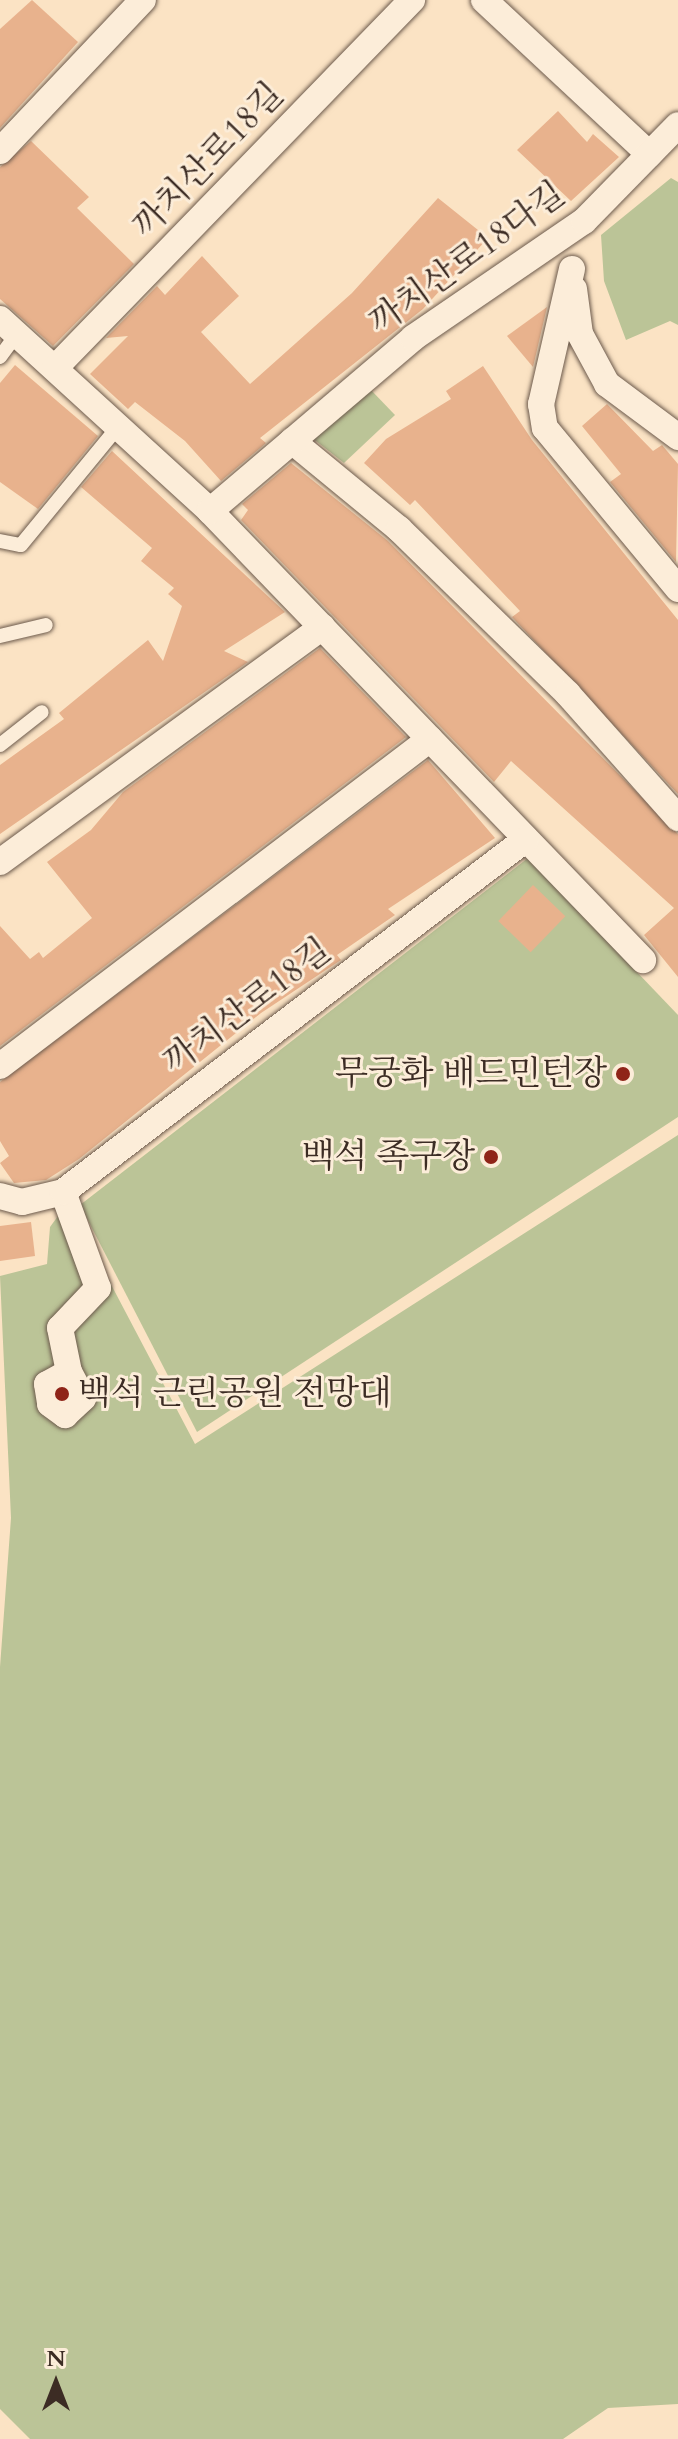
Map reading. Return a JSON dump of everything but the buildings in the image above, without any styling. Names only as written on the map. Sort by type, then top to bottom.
[{"type":"street","points":[[0,151],[143,0]]},
{"type":"street","name":"까치산로18길","points":[[55,368],[412,0]]},
{"type":"street","points":[[484,0],[649,154]]},
{"type":"street","name":"까치산로18다길","points":[[210,511],[413,338],[571,230],[678,125]]},
{"type":"street","points":[[571,230],[580,334],[607,384],[678,437]]},
{"type":"street","points":[[572,269],[541,404],[545,428],[678,589]]},
{"type":"street","points":[[8,326],[210,511],[643,960]]},
{"type":"street","points":[[292,441],[399,529],[568,694],[678,818]]},
{"type":"street","points":[[0,862],[322,627]]},
{"type":"street","points":[[0,1066],[430,739]]},
{"type":"street","name":"까치산로18길","points":[[0,1196],[22,1202],[63,1192],[526,839]]},
{"type":"street","points":[[63,1192],[98,1288],[60,1328],[69,1372]]},
{"type":"lane","points":[[0,357],[8,326]]},
{"type":"lane","points":[[0,541],[21,545],[118,427]]},
{"type":"lane","points":[[0,636],[46,625]]},
{"type":"lane","points":[[0,745],[42,712]]},
{"type":"green space","points":[[671,178],[678,182],[678,325],[670,321],[626,340],[604,281],[601,235]]},
{"type":"green space","points":[[370,389],[395,415],[344,463],[311,437]]},
{"type":"green space","points":[[528,858],[678,1015],[678,1117],[197,1432],[80,1205]]},
{"type":"green space","points":[[678,1135],[678,2404],[608,2408],[563,2439],[30,2439],[0,2409],[0,1667],[11,1518],[0,1276],[47,1264],[50,1227],[58,1216],[75,1216],[195,1444]]},
{"type":"place","name":"무궁화 배드민턴장","points":[[623,1074]]},
{"type":"place","name":"백석 족구장","points":[[491,1157]]},
{"type":"place","name":"백석 근린공원 전망대","points":[[62,1394]]}]
